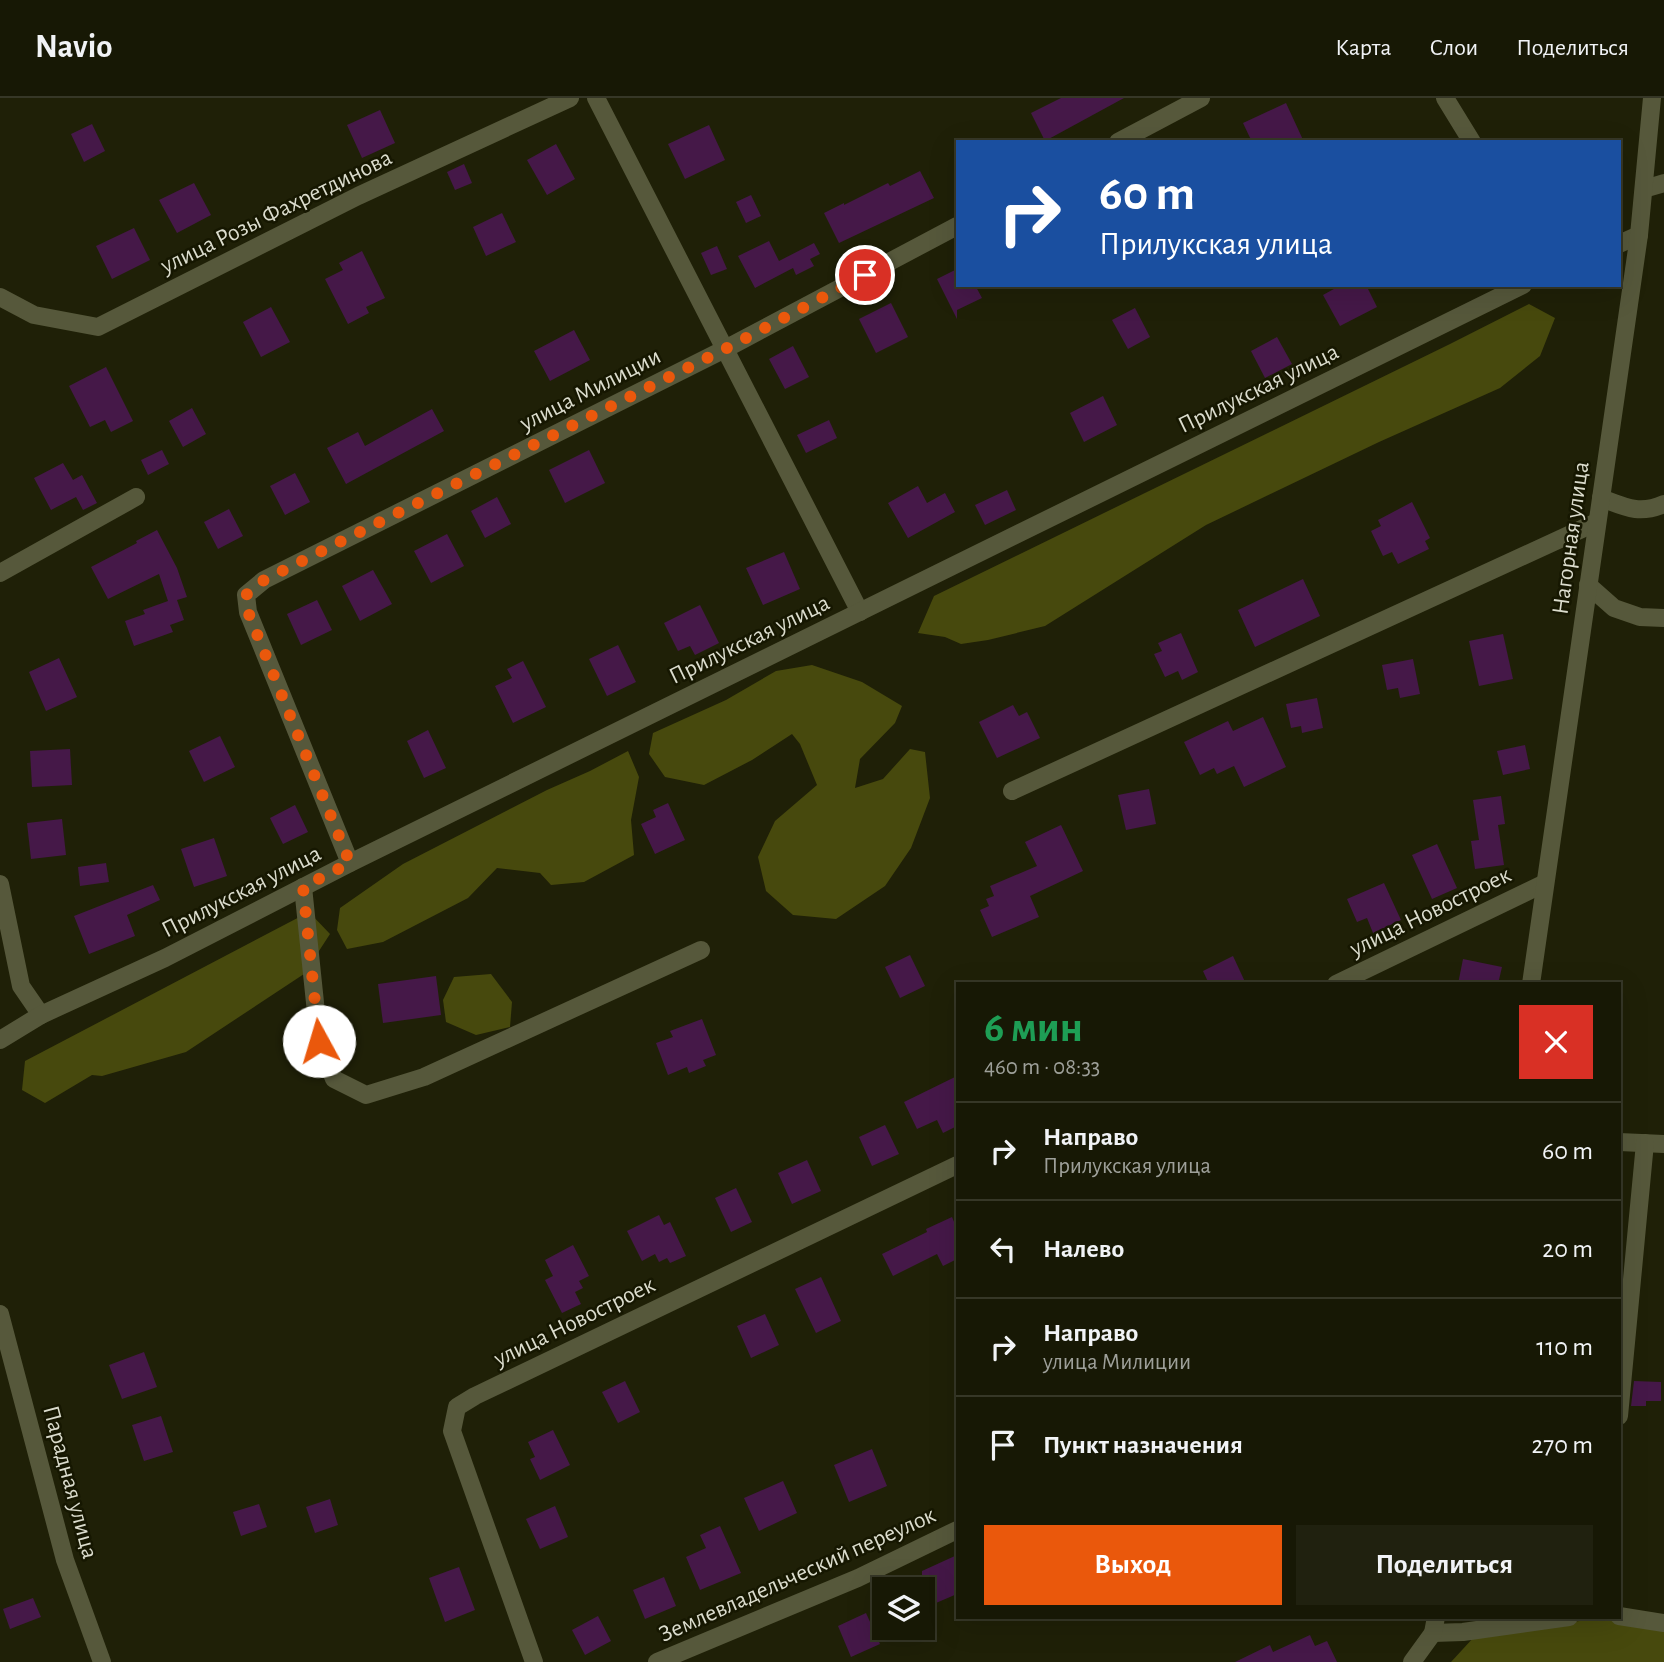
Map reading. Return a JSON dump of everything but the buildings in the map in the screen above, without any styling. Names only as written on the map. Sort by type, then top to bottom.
[{"type":"street","name":"улица Розы Фахретдинова","points":[[0,297],[34,315],[98,327],[358,196],[570,98]]},
{"type":"street","points":[[596,98],[860,611]]},
{"type":"street","points":[[1122,140],[1201,98]]},
{"type":"street","points":[[1445,98],[1471,140]]},
{"type":"street","name":"Нагорная улица","points":[[1531,982],[1639,235],[1652,98]]},
{"type":"street","points":[[1644,189],[1664,183]]},
{"type":"street","name":"улица Милиции","points":[[350,863],[248,612],[246,595],[264,580],[724,349],[956,227]]},
{"type":"street","points":[[1621,243],[1639,235]]},
{"type":"street","name":"Прилукская улица","points":[[0,1040],[41,1015],[165,958],[350,863],[1519,287]]},
{"type":"street","points":[[0,573],[136,497]]},
{"type":"street","points":[[1601,498],[1637,511],[1664,504]]},
{"type":"street","points":[[1012,791],[1597,523]]},
{"type":"street","points":[[1588,585],[1614,608],[1640,617],[1664,618]]},
{"type":"street","name":"улица Новостроек","points":[[1340,982],[1545,883]]},
{"type":"street","points":[[0,884],[21,986],[41,1015]]},
{"type":"street","points":[[303,887],[319,1041],[334,1079],[366,1094],[424,1077],[701,950]]},
{"type":"street","points":[[1621,1142],[1664,1144]]},
{"type":"street","points":[[1621,1395],[1645,1143]]},
{"type":"street","name":"улица Новостроек","points":[[534,1662],[452,1431],[457,1407],[956,1165]]},
{"type":"street","name":"Парадная улица","points":[[0,1314],[65,1560],[102,1662]]},
{"type":"street","name":"Землевладельческий переулок","points":[[657,1662],[858,1578],[956,1530]]},
{"type":"street","points":[[1621,1616],[1664,1623]]},
{"type":"street","points":[[1412,1662],[1435,1625],[1463,1632],[1555,1619]]},
{"type":"shaded area","points":[[1529,304],[1555,318],[1540,356],[1500,388],[1379,442],[1206,525],[1045,626],[961,644],[945,637],[918,633],[934,596]]},
{"type":"shaded area","points":[[812,665],[862,682],[902,706],[895,723],[860,759],[855,788],[883,779],[910,749],[925,752],[930,798],[911,848],[885,886],[836,919],[793,915],[766,891],[758,857],[775,821],[817,785],[800,744],[792,734],[752,760],[704,785],[665,777],[649,754],[653,733],[726,700],[776,671]]},
{"type":"shaded area","points":[[628,751],[639,777],[631,820],[634,855],[584,882],[551,885],[540,873],[497,868],[468,898],[383,942],[347,949],[337,930],[340,908],[403,864]]},
{"type":"shaded area","points":[[309,912],[330,934],[304,974],[186,1052],[102,1076],[92,1075],[45,1103],[22,1090],[25,1061]]},
{"type":"shaded area","points":[[491,974],[512,1002],[510,1027],[476,1035],[446,1022],[443,1000],[454,977]]},
{"type":"shaded area","points":[[1606,1619],[1664,1628],[1664,1662],[1451,1662],[1474,1637]]},
{"type":"route","points":[[319,1041],[303,887],[350,863],[248,612],[246,595],[264,580],[727,348],[865,275]]}]
